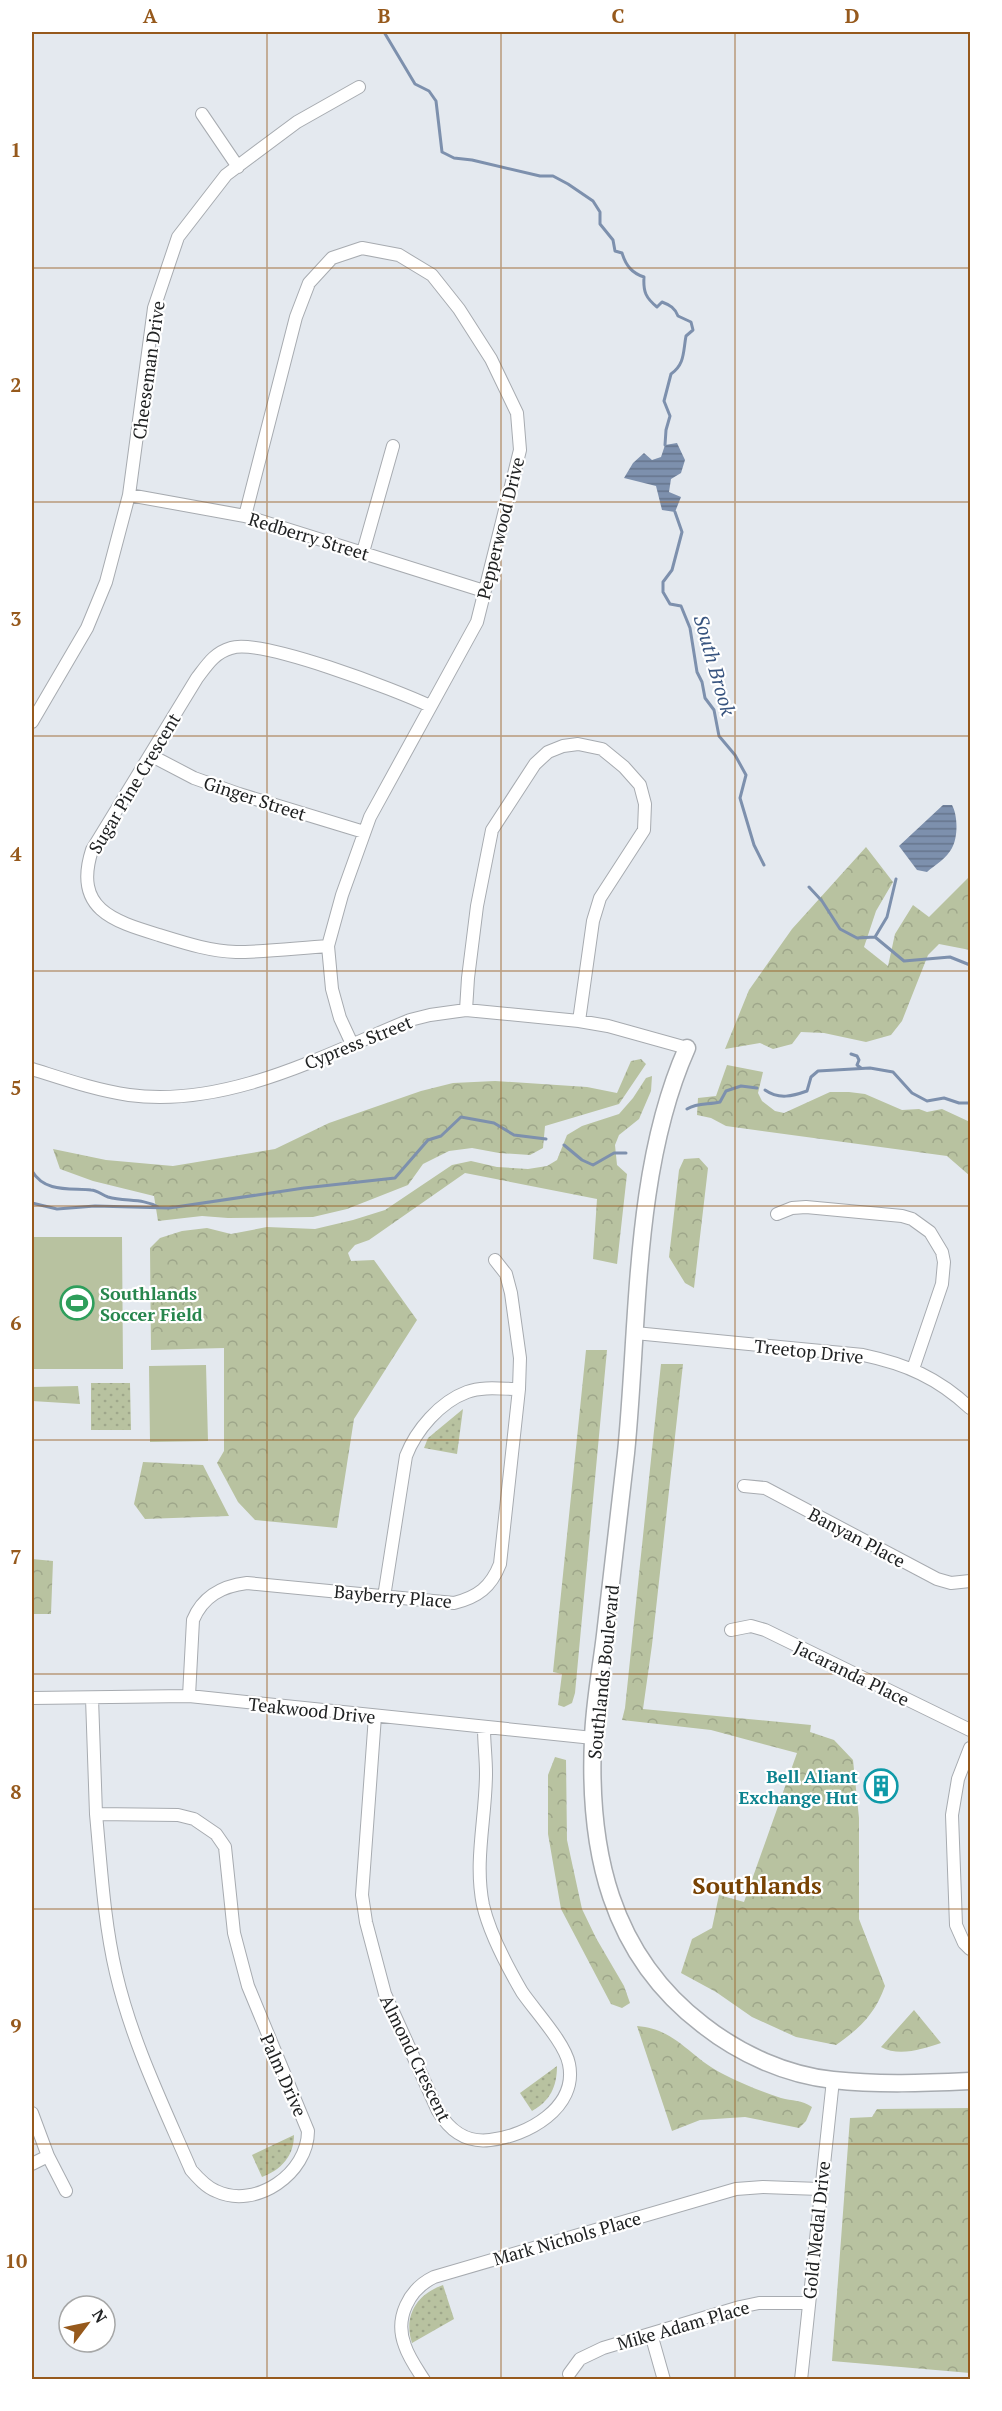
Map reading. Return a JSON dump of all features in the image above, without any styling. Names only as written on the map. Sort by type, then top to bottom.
[{"type":"main road","name":"Southlands Boulevard","points":[[687,1048],[663,1116],[652,1165],[634,1333],[621,1503],[592,1738],[595,1831],[602,1873],[625,1932],[643,1962],[664,1990],[688,2014],[716,2035],[771,2064],[833,2080],[905,2084],[970,2081]]},
{"type":"street","name":"Cheeseman Drive","points":[[32,722],[87,628],[106,582],[129,495],[154,308],[178,237],[226,175],[297,122],[359,87]]},
{"type":"street","points":[[202,114],[238,167]]},
{"type":"street","name":"Pepperwood Drive","points":[[245,516],[296,317],[309,284],[332,258],[362,248],[399,255],[432,275],[459,309],[491,359],[518,413],[520,450],[477,622],[364,832],[328,946],[332,989],[340,1018],[352,1044]]},
{"type":"street","points":[[363,552],[393,446]]},
{"type":"street","name":"Redberry Street","points":[[129,495],[245,516],[484,591]]},
{"type":"street","name":"Sugar Pine Crescent","points":[[328,946],[258,951],[209,950],[128,927],[108,917],[88,892],[86,880],[92,850],[197,678],[216,654],[242,645],[255,646],[383,685],[430,706]]},
{"type":"street","points":[[466,1010],[477,906],[492,830],[535,764],[548,752],[563,746],[578,744],[602,749],[624,767],[640,785],[645,804],[644,830],[600,898],[593,921],[579,1021]]},
{"type":"street","name":"Ginger Street","points":[[150,755],[194,778],[364,832]]},
{"type":"street","name":"Cypress Street","points":[[32,1069],[71,1082],[130,1095],[182,1096],[242,1085],[282,1073],[410,1020],[466,1010],[579,1021],[608,1026],[687,1048]]},
{"type":"street","points":[[777,1214],[792,1208],[806,1207],[902,1216],[912,1219],[930,1232],[942,1252],[944,1272],[913,1369]]},
{"type":"street","name":"Bayberry Place","points":[[189,1696],[193,1620],[198,1609],[212,1594],[233,1585],[248,1583],[454,1603],[471,1599],[494,1580],[500,1564],[519,1389],[520,1358],[511,1293],[506,1274],[495,1260]]},
{"type":"street","name":"Treetop Drive","points":[[634,1333],[863,1355],[913,1369],[944,1386],[970,1408]]},
{"type":"street","points":[[384,1597],[406,1456],[413,1439],[435,1413],[450,1401],[467,1392],[483,1388],[519,1389]]},
{"type":"street","name":"Banyan Place","points":[[744,1485],[765,1488],[938,1580],[951,1583],[970,1581]]},
{"type":"street","name":"Jacaranda Place","points":[[731,1630],[751,1626],[765,1630],[970,1731]]},
{"type":"street","name":"Teakwood Drive","points":[[32,1698],[189,1696],[592,1738]]},
{"type":"street","name":"Palm Drive","points":[[92,1698],[96,1814],[107,1923],[122,1999],[141,2056],[191,2170],[202,2182],[217,2192],[234,2196],[250,2194],[270,2187],[288,2177],[295,2169],[305,2152],[308,2131],[262,2025],[243,1970],[234,1933],[225,1847],[216,1834],[194,1820],[178,1815],[96,1814]]},
{"type":"street","name":"Almond Crescent","points":[[375,1716],[362,1895],[372,1950],[385,1994],[438,2111],[446,2125],[454,2132],[479,2140],[497,2139],[518,2132],[551,2114],[560,2105],[565,2095],[570,2073],[565,2052],[522,1990],[483,1907],[479,1865],[486,1773],[484,1728]]},
{"type":"street","points":[[970,1748],[958,1779],[952,1815],[956,1925],[964,1943],[970,1949]]},
{"type":"street","name":"Gold Medal Drive","points":[[801,2379],[833,2080]]},
{"type":"street","points":[[32,2113],[48,2156],[66,2191]]},
{"type":"street","points":[[32,2164],[48,2156]]},
{"type":"street","name":"Mark Nichols Place","points":[[424,2379],[405,2346],[401,2330],[402,2319],[406,2304],[413,2294],[426,2281],[434,2277],[736,2189],[763,2187],[820,2189]]},
{"type":"street","name":"Mike Adam Place","points":[[569,2374],[574,2365],[603,2348],[759,2303],[808,2303]]},
{"type":"street","points":[[651,2334],[664,2379]]},
{"type":"green space","points":[[866,847],[893,882],[876,911],[864,947],[888,966],[895,934],[913,905],[929,917],[970,876],[970,950],[939,944],[928,955],[902,1021],[891,1035],[866,1042],[824,1033],[801,1032],[792,1044],[773,1049],[760,1043],[725,1049],[749,990],[792,929]]},
{"type":"green space","points":[[641,1059],[646,1064],[619,1104],[545,1126],[543,1148],[530,1155],[472,1148],[449,1151],[423,1164],[408,1185],[347,1209],[313,1217],[202,1216],[158,1221],[154,1196],[93,1181],[60,1169],[53,1149],[106,1160],[173,1166],[275,1149],[329,1123],[421,1091],[453,1083],[495,1081],[587,1087],[617,1093],[631,1061]]},
{"type":"green space","points":[[727,1065],[763,1072],[758,1093],[762,1101],[775,1111],[784,1113],[830,1092],[865,1094],[902,1110],[919,1109],[927,1112],[942,1109],[970,1122],[970,1176],[947,1156],[726,1126],[711,1118],[697,1115],[698,1098],[716,1096]]},
{"type":"green space","points":[[652,1076],[651,1091],[639,1119],[619,1135],[615,1145],[617,1165],[627,1174],[617,1264],[593,1259],[597,1199],[465,1173],[369,1240],[355,1245],[348,1253],[351,1261],[374,1260],[417,1320],[354,1419],[337,1528],[255,1520],[238,1502],[217,1463],[224,1451],[224,1348],[151,1350],[150,1248],[160,1238],[182,1231],[207,1228],[231,1234],[267,1227],[315,1229],[353,1220],[385,1210],[452,1165],[471,1161],[497,1167],[528,1169],[547,1166],[557,1160],[567,1135],[582,1126],[619,1114],[646,1078]]},
{"type":"green space","points":[[699,1158],[708,1168],[694,1288],[685,1283],[669,1257],[679,1170],[684,1159]]},
{"type":"green space","name":"Southlands Soccer Field","points":[[32,1237],[122,1237],[123,1369],[32,1369]]},
{"type":"green space","points":[[586,1350],[607,1350],[575,1693],[572,1703],[564,1707],[558,1705],[562,1674],[553,1672]]},
{"type":"green space","points":[[661,1364],[683,1364],[643,1709],[811,1725],[810,1732],[834,1740],[853,1760],[859,1818],[859,1919],[885,1986],[866,2020],[836,2045],[796,2037],[752,2017],[716,1992],[681,1973],[692,1939],[712,1928],[719,1895],[744,1902],[797,1753],[711,1730],[622,1720]]},
{"type":"green space","points":[[206,1365],[208,1441],[150,1442],[149,1366]]},
{"type":"green space","points":[[91,1383],[130,1383],[131,1430],[91,1430]]},
{"type":"green space","points":[[78,1386],[80,1404],[32,1401],[32,1387]]},
{"type":"green space","points":[[463,1409],[457,1454],[424,1448],[428,1438]]},
{"type":"green space","points":[[143,1462],[203,1465],[229,1516],[145,1519],[134,1504]]},
{"type":"green space","points":[[32,1559],[53,1561],[51,1614],[32,1614]]},
{"type":"green space","points":[[555,1757],[566,1760],[567,1840],[582,1909],[624,1986],[630,2003],[622,2008],[611,2004],[561,1909],[548,1834],[548,1775]]},
{"type":"green space","points":[[914,2010],[941,2043],[903,2052],[881,2047]]},
{"type":"green space","points":[[637,2026],[663,2033],[713,2068],[739,2082],[774,2096],[812,2107],[806,2121],[799,2128],[745,2117],[700,2120],[672,2131]]},
{"type":"green space","points":[[557,2066],[556,2080],[551,2093],[544,2103],[532,2111],[520,2093]]},
{"type":"green space","points":[[970,2108],[970,2373],[832,2361],[850,2118],[872,2117],[877,2109]]},
{"type":"green space","points":[[294,2135],[289,2156],[275,2170],[262,2177],[252,2155]]},
{"type":"green space","points":[[443,2285],[454,2319],[412,2343],[409,2324],[414,2307],[426,2294]]},
{"type":"water","points":[[677,443],[685,460],[681,473],[671,479],[669,492],[681,497],[675,512],[662,510],[656,486],[624,478],[633,463],[644,453],[652,460],[661,457],[665,445]]},
{"type":"water","points":[[943,805],[952,805],[954,810],[956,826],[952,848],[927,872],[917,870],[899,846]]},
{"type":"waterway","name":"South Brook","points":[[384,32],[415,84],[429,91],[436,101],[442,152],[454,158],[540,176],[553,176],[593,201],[600,212],[600,224],[613,240],[615,251],[622,253],[630,268],[644,277],[644,287],[650,301],[657,307],[662,302],[667,304],[678,316],[691,322],[693,330],[686,336],[681,362],[671,374],[664,401],[670,416],[665,445]]},
{"type":"waterway","name":"South Brook","points":[[675,512],[682,532],[672,570],[663,582],[663,592],[670,604],[681,606],[690,628],[697,672],[702,682],[705,698],[714,710],[719,736],[735,755],[746,775],[740,798],[754,845],[764,865]]},
{"type":"waterway","points":[[875,937],[887,917],[896,879]]},
{"type":"waterway","name":"South Brook","points":[[809,887],[822,901],[840,929],[857,938],[875,937],[904,961],[950,957],[970,965]]},
{"type":"waterway","points":[[851,1054],[857,1056],[859,1060],[857,1065],[861,1068]]},
{"type":"waterway","points":[[765,1090],[776,1095],[791,1096],[807,1091],[811,1077],[818,1071],[870,1068],[893,1072],[912,1093],[927,1101],[944,1098],[959,1103],[970,1103]]},
{"type":"waterway","points":[[687,1109],[699,1104],[720,1102],[726,1091],[741,1086],[757,1088]]},
{"type":"waterway","points":[[32,1203],[57,1209],[95,1206],[169,1208],[304,1188],[395,1178],[428,1140],[441,1136],[461,1117],[494,1123],[514,1135],[546,1139]]},
{"type":"waterway","points":[[564,1145],[582,1160],[593,1165],[614,1153],[626,1153]]},
{"type":"waterway","points":[[32,1171],[37,1178],[51,1186],[93,1190],[108,1197],[146,1202],[158,1207]]},
{"type":"place","name":"Southlands Soccer Field","points":[[77,1303]]},
{"type":"place","name":"Bell Aliant Exchange Hut","points":[[881,1786]]},
{"type":"district","name":"Southlands","points":[[757,1885]]}]
